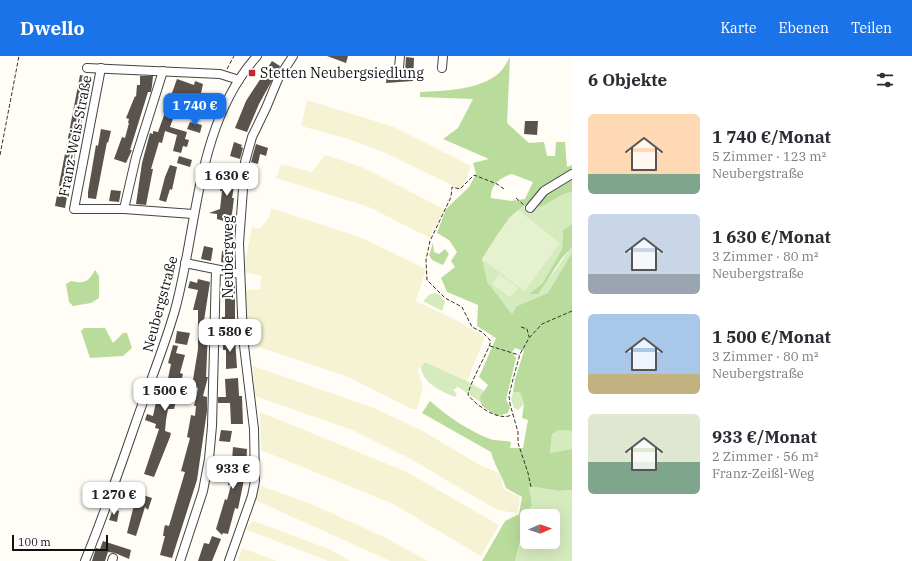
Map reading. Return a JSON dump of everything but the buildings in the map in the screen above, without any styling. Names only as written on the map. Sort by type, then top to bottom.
[{"type":"street","name":"Neubergstraße","points":[[85,561],[168,334],[179,294],[204,170],[214,137],[239,80],[257,56]]},
{"type":"street","name":"Neubergweg","points":[[229,561],[252,496],[255,481],[254,430],[243,337],[240,274],[239,225],[246,158],[252,137],[278,79],[293,56]]},
{"type":"street","points":[[399,68],[400,56]]},
{"type":"street","points":[[442,68],[443,56]]},
{"type":"street","points":[[87,68],[225,75],[239,80]]},
{"type":"street","name":"Franz-Weis-Straße","points":[[101,68],[74,209],[124,209]]},
{"type":"street","points":[[163,71],[136,157],[124,209],[194,214]]},
{"type":"street","points":[[530,208],[544,192],[572,174]]},
{"type":"street","points":[[185,263],[240,274]]},
{"type":"street","points":[[180,561],[203,491],[209,459],[212,426],[216,270]]},
{"type":"path","points":[[0,155],[19,56]]},
{"type":"path","points":[[225,75],[227,67],[234,56]]},
{"type":"path","points":[[504,188],[474,175],[460,189],[452,187],[451,197],[430,241],[426,260],[427,280],[430,284],[445,298],[462,307],[472,327],[490,340],[490,346],[468,390],[468,395],[486,410],[498,416],[505,417],[513,414]]},
{"type":"path","points":[[516,198],[530,208]]},
{"type":"path","points":[[531,488],[528,473],[518,443],[518,432],[509,396],[519,356],[529,338],[542,324],[572,311]]},
{"type":"path","points":[[521,327],[527,329],[530,334],[529,338]]},
{"type":"path","points":[[490,346],[519,356]]},
{"type":"shaded area","points":[[307,100],[394,127],[471,166],[462,190],[381,151],[348,139],[301,126]]},
{"type":"shaded area","points":[[325,155],[362,167],[444,209],[430,238],[369,207],[276,178],[281,164],[312,172]]},
{"type":"shaded area","points":[[271,208],[362,238],[426,269],[416,301],[458,321],[485,337],[467,381],[425,362],[418,370],[423,387],[417,409],[412,409],[348,377],[247,343],[245,290],[260,289],[261,276],[243,272],[252,227],[260,229],[269,217]]},
{"type":"shaded area","points":[[253,366],[374,408],[421,430],[478,464],[501,474],[503,489],[520,497],[517,513],[497,510],[409,458],[352,430],[255,396]]},
{"type":"shaded area","points":[[260,412],[407,472],[499,525],[481,556],[393,504],[261,450]]},
{"type":"shaded area","points":[[259,485],[311,504],[382,536],[428,561],[390,561],[255,500]]},
{"type":"shaded area","points":[[253,521],[329,549],[350,561],[328,561],[245,529]]},
{"type":"shaded area","points":[[242,548],[277,561],[238,561]]},
{"type":"green space","points":[[510,57],[507,123],[529,143],[544,142],[547,156],[555,156],[556,142],[565,142],[567,167],[572,165],[572,192],[564,194],[541,207],[527,204],[520,209],[507,222],[482,259],[487,282],[512,314],[517,306],[548,293],[572,253],[572,431],[559,430],[552,434],[550,453],[572,449],[572,490],[559,491],[529,486],[532,505],[530,509],[520,509],[520,542],[515,561],[482,561],[505,521],[519,514],[522,497],[506,488],[491,452],[422,413],[430,401],[451,418],[474,432],[492,440],[511,442],[510,448],[523,448],[528,420],[522,418],[524,404],[520,392],[513,392],[515,379],[524,351],[515,348],[512,352],[516,358],[506,400],[510,407],[508,413],[497,416],[482,406],[480,397],[488,385],[479,377],[496,338],[477,326],[478,305],[447,292],[441,278],[455,267],[451,261],[457,252],[449,240],[437,233],[446,209],[469,187],[476,174],[473,163],[489,159],[443,139],[458,128],[473,99],[420,97],[420,92],[440,91],[473,86],[492,78],[504,67]],"holes":[[[512,174],[533,182],[525,199],[511,201],[491,198],[491,193],[494,185],[500,179]]]},
{"type":"green space","points":[[572,192],[572,224],[563,230],[562,249],[542,284],[550,277],[572,247],[572,253],[549,293],[517,306],[512,314],[486,282],[482,259],[518,209],[527,204],[541,207],[564,194]]},
{"type":"green space","points":[[518,210],[560,243],[524,291],[482,259],[509,218]]},
{"type":"green space","points":[[572,224],[572,247],[562,258],[538,294],[529,294],[542,284],[562,249],[563,230]]},
{"type":"green space","points":[[433,243],[434,252],[439,254],[445,249],[449,254],[443,265],[432,260],[429,255]]},
{"type":"green space","points":[[95,270],[99,276],[99,298],[91,303],[73,306],[69,302],[66,284],[71,281],[86,281]]},
{"type":"green space","points":[[499,274],[518,288],[510,297],[492,284]]},
{"type":"green space","points":[[436,293],[440,295],[445,302],[442,311],[423,301],[430,294]]},
{"type":"green space","points":[[84,328],[105,328],[113,343],[123,333],[127,333],[132,348],[123,356],[90,358],[81,331]]},
{"type":"green space","points":[[425,362],[467,381],[484,391],[480,397],[482,403],[458,387],[453,390],[457,394],[455,397],[434,386],[422,373],[421,367]]},
{"type":"green space","points":[[513,392],[520,392],[524,404],[518,410],[514,408],[511,399]]},
{"type":"green space","points":[[559,430],[572,431],[572,449],[550,453],[552,434]]},
{"type":"green space","points":[[529,486],[559,491],[572,490],[572,561],[515,561],[520,544],[520,549],[560,549],[560,509],[531,509],[532,505]]},
{"type":"place","name":"Stetten Neubergsiedlung","points":[[252,73]]}]
